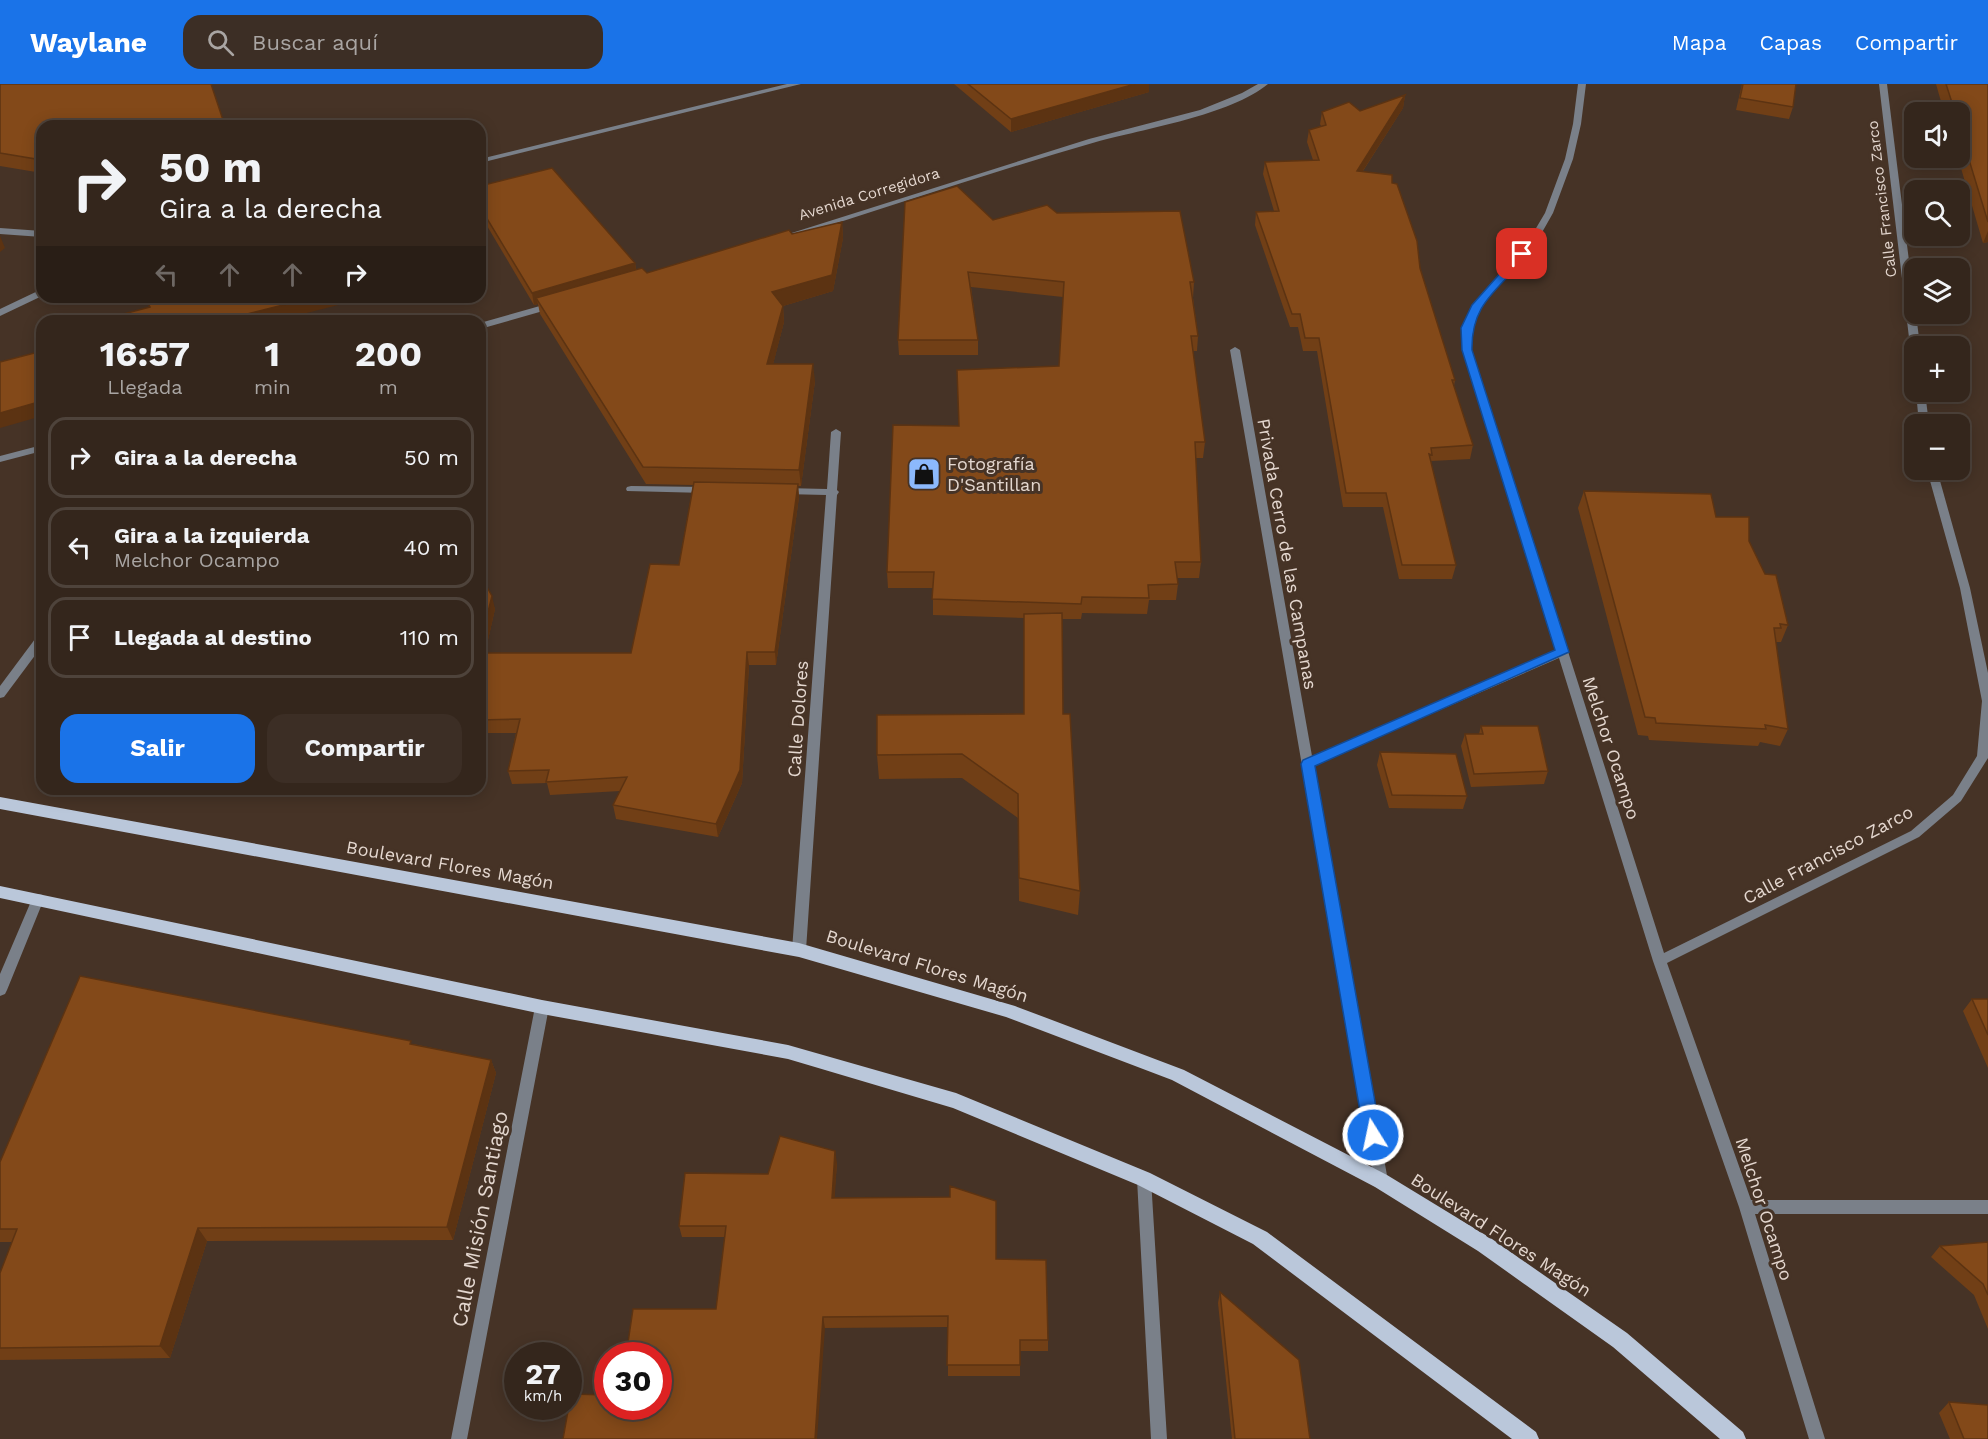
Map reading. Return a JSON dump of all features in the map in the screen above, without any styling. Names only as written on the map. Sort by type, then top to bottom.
[{"type":"main road","name":"Boulevard Flores Magón","points":[[0,803],[799,950],[1009,1011],[1178,1075],[1381,1181],[1485,1245],[1620,1340],[1736,1439]]},
{"type":"main road","points":[[0,892],[542,1007],[788,1052],[956,1101],[1144,1179],[1260,1238],[1529,1439]]},
{"type":"street","points":[[486,160],[797,84]]},
{"type":"street","name":"Avenida Corregidora","points":[[775,239],[1094,140],[1203,111],[1247,95],[1264,84]]},
{"type":"street","name":"Melchor Ocampo","points":[[1582,84],[1578,124],[1569,159],[1549,213],[1533,242],[1477,305],[1467,328],[1467,350],[1660,961],[1746,1207],[1817,1439]]},
{"type":"street","name":"Calle Francisco Zarco","points":[[1883,84],[1914,336]]},
{"type":"street","points":[[0,231],[36,234]]},
{"type":"street","points":[[0,313],[36,295]]},
{"type":"street","points":[[486,324],[559,303]]},
{"type":"street","name":"Privada Cerro de las Campanas","points":[[1235,350],[1381,1181]]},
{"type":"street","name":"Calle Dolores","points":[[799,950],[834,492],[836,432]]},
{"type":"street","points":[[0,459],[36,450]]},
{"type":"street","name":"Calle Francisco Zarco","points":[[1660,961],[1915,834],[1957,798],[1983,756],[1988,701],[1965,588],[1935,480]]},
{"type":"street","points":[[631,489],[715,490]]},
{"type":"street","points":[[774,491],[834,492]]},
{"type":"street","points":[[0,693],[36,646]]},
{"type":"street","points":[[1308,764],[1562,652]]},
{"type":"street","points":[[0,990],[38,899]]},
{"type":"street","name":"Calle Misión Santiago","points":[[459,1439],[542,1007]]},
{"type":"street","points":[[1144,1179],[1159,1439]]},
{"type":"street","points":[[1746,1207],[1988,1207]]},
{"type":"building","points":[[0,84],[211,84],[223,120],[36,120],[36,159],[0,153]]},
{"type":"building","points":[[968,84],[1135,84],[1011,119]]},
{"type":"building","points":[[1743,84],[1796,84],[1793,107],[1740,98]]},
{"type":"building","points":[[1946,84],[1988,84],[1988,222],[1970,163],[1970,102],[1952,102]]},
{"type":"building","points":[[1405,95],[1357,171],[1392,175],[1392,183],[1397,184],[1417,241],[1420,268],[1473,445],[1431,448],[1432,455],[1429,454],[1456,565],[1402,565],[1386,493],[1346,493],[1319,338],[1305,338],[1300,314],[1292,314],[1256,212],[1279,211],[1265,162],[1319,160],[1309,130],[1326,125],[1322,112],[1349,102],[1360,111]]},
{"type":"building","points":[[552,168],[635,263],[532,293],[486,217],[486,184]]},
{"type":"building","points":[[957,186],[993,220],[1047,205],[1057,213],[1180,211],[1194,282],[1190,282],[1198,336],[1191,336],[1205,442],[1195,442],[1201,562],[1175,562],[1178,584],[1148,585],[1149,598],[1082,597],[1081,604],[932,599],[934,572],[887,572],[893,425],[959,426],[957,370],[1059,366],[1064,282],[968,272],[978,340],[898,340],[905,202]]},
{"type":"building","points":[[842,222],[832,275],[772,292],[783,306],[767,364],[813,364],[799,470],[643,467],[536,298],[642,268],[647,273],[789,230],[792,234]]},
{"type":"building","points":[[148,303],[291,303],[243,315],[120,315],[150,307]]},
{"type":"building","points":[[36,353],[36,403],[0,413],[0,362]]},
{"type":"building","points":[[694,482],[798,484],[775,652],[747,652],[740,770],[716,824],[613,805],[627,777],[546,782],[549,770],[508,771],[520,719],[486,720],[486,653],[631,653],[650,564],[679,565]]},
{"type":"building","points":[[1584,491],[1711,494],[1716,517],[1749,517],[1749,541],[1765,574],[1776,575],[1788,625],[1780,624],[1781,628],[1774,628],[1788,729],[1765,725],[1766,729],[1656,723],[1655,718],[1645,717]]},
{"type":"building","points":[[486,586],[492,596],[486,620]]},
{"type":"building","points":[[1062,613],[1063,714],[1070,714],[1080,891],[1019,878],[1018,794],[962,754],[877,755],[877,715],[1024,714],[1024,614]]},
{"type":"building","points":[[1481,726],[1538,726],[1548,771],[1474,774],[1465,734],[1483,734]]},
{"type":"building","points":[[1380,752],[1456,754],[1467,796],[1392,795]]},
{"type":"building","points":[[80,976],[411,1041],[410,1044],[491,1060],[447,1227],[198,1228],[160,1346],[0,1348],[0,1273],[17,1229],[0,1229],[0,1162]]},
{"type":"building","points":[[1972,999],[1988,999],[1988,1035]]},
{"type":"building","points":[[780,1136],[835,1151],[832,1198],[950,1197],[950,1186],[996,1201],[996,1259],[1046,1260],[1048,1340],[1020,1340],[1020,1365],[947,1365],[948,1316],[823,1317],[815,1439],[563,1439],[566,1420],[582,1420],[582,1394],[594,1395],[594,1420],[672,1420],[672,1342],[628,1342],[633,1309],[716,1309],[726,1226],[679,1226],[685,1173],[768,1174]]},
{"type":"building","points":[[1988,1242],[1988,1295],[1983,1284],[1940,1246]]},
{"type":"building","points":[[1220,1292],[1299,1360],[1310,1439],[1235,1439]]},
{"type":"building","points":[[1949,1402],[1988,1405],[1988,1439],[1964,1439]]},
{"type":"place","name":"Fotografía D'Santillan","points":[[924,474]]},
{"type":"route","points":[[1373,1135],[1308,764],[1562,652],[1467,350],[1467,328],[1477,305],[1522,254]]}]
